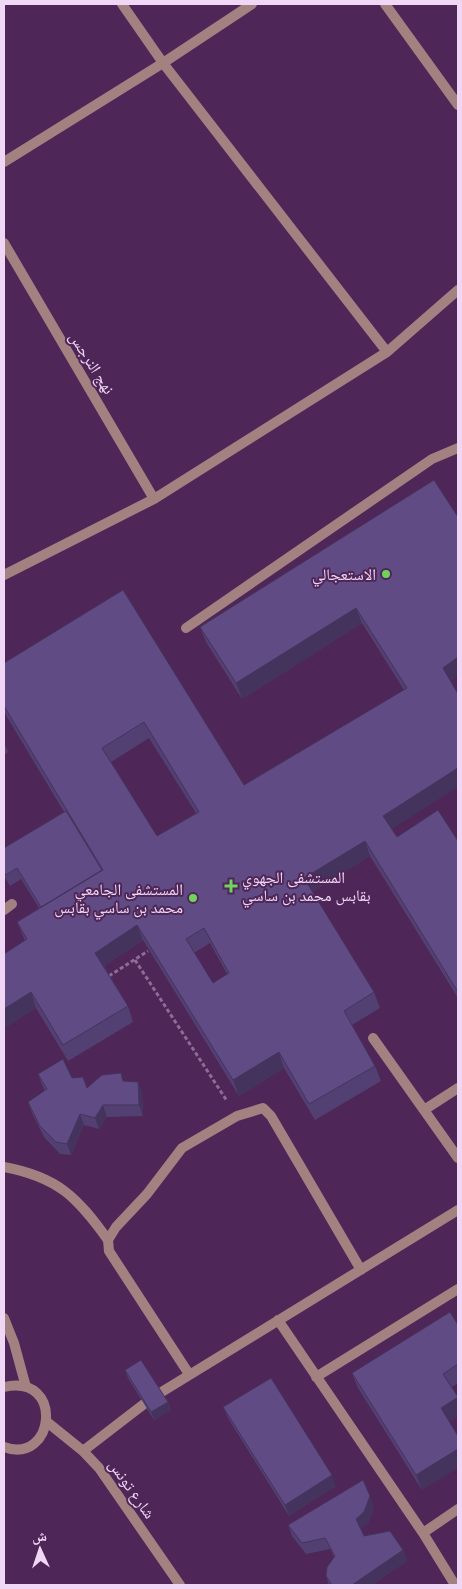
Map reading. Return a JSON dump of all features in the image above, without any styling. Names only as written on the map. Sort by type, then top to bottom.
[{"type":"street","points":[[122,4],[163,63],[387,352]]},
{"type":"street","points":[[4,162],[163,63],[252,4]]},
{"type":"street","points":[[385,4],[458,105]]},
{"type":"street","name":"نهج النرجس","points":[[4,243],[154,499]]},
{"type":"street","points":[[4,574],[154,499],[387,352],[458,290]]},
{"type":"street","points":[[186,628],[432,459],[458,448]]},
{"type":"street","points":[[373,1038],[458,1158]]},
{"type":"street","points":[[424,1110],[458,1088]]},
{"type":"street","points":[[108,1240],[116,1227],[147,1194],[182,1148],[237,1116],[263,1108],[271,1116],[361,1270]]},
{"type":"street","points":[[4,1167],[28,1171],[68,1192],[85,1207],[108,1240],[109,1251],[189,1374]]},
{"type":"street","points":[[160,1393],[458,1210]]},
{"type":"street","points":[[316,1377],[458,1289]]},
{"type":"street","points":[[4,1318],[14,1343],[26,1387]]},
{"type":"street","points":[[278,1320],[423,1533],[455,1585]]},
{"type":"street","points":[[4,1387],[15,1385],[26,1387],[36,1393],[43,1401],[47,1422],[43,1434],[34,1443],[23,1448],[10,1449],[4,1446]]},
{"type":"street","points":[[83,1450],[144,1404]]},
{"type":"street","name":"شارع تونس","points":[[47,1422],[83,1450],[118,1494],[180,1585]]},
{"type":"street","points":[[423,1533],[458,1509]]},
{"type":"path","points":[[109,976],[148,951]]},
{"type":"path","points":[[135,960],[237,1116]]},
{"type":"building","points":[[434,480],[458,517],[458,657],[443,668],[458,694],[458,768],[383,816],[397,837],[438,810],[458,841],[458,992],[365,841],[304,878],[374,992],[344,1011],[375,1066],[309,1104],[279,1052],[233,1080],[137,925],[95,953],[128,1006],[63,1045],[31,992],[4,1009],[4,954],[27,939],[17,922],[103,870],[4,706],[4,663],[123,590],[244,785],[407,688],[356,608],[236,683],[200,627]],"holes":[[[144,722],[199,812],[157,836],[102,748]],[[204,928],[229,973],[213,983],[186,939]]]},
{"type":"building","points":[[66,811],[102,870],[41,907],[17,868],[6,875],[4,872],[4,848]]},
{"type":"building","points":[[63,1059],[72,1078],[83,1077],[87,1088],[102,1075],[121,1073],[123,1081],[138,1082],[139,1105],[103,1105],[95,1118],[80,1114],[67,1144],[56,1142],[40,1126],[28,1102],[47,1089],[38,1074]]},
{"type":"building","points":[[450,1312],[458,1325],[458,1364],[443,1374],[458,1397],[441,1408],[458,1436],[458,1449],[416,1475],[352,1373]]},
{"type":"building","points":[[141,1360],[168,1402],[151,1412],[125,1370]]},
{"type":"building","points":[[271,1378],[332,1475],[285,1505],[223,1407]]},
{"type":"building","points":[[363,1480],[370,1496],[364,1512],[356,1519],[364,1536],[390,1531],[403,1550],[352,1585],[332,1585],[326,1576],[327,1567],[335,1556],[325,1538],[302,1543],[288,1525]]},
{"type":"place","name":"الاستعجالي","points":[[386,574]]},
{"type":"place","name":"المستشفى الجهوي بقابس محمد بن ساسي","points":[[231,886]]},
{"type":"place","name":"المستشفى الجامعي محمد بن ساسي بقابس","points":[[193,898]]}]
